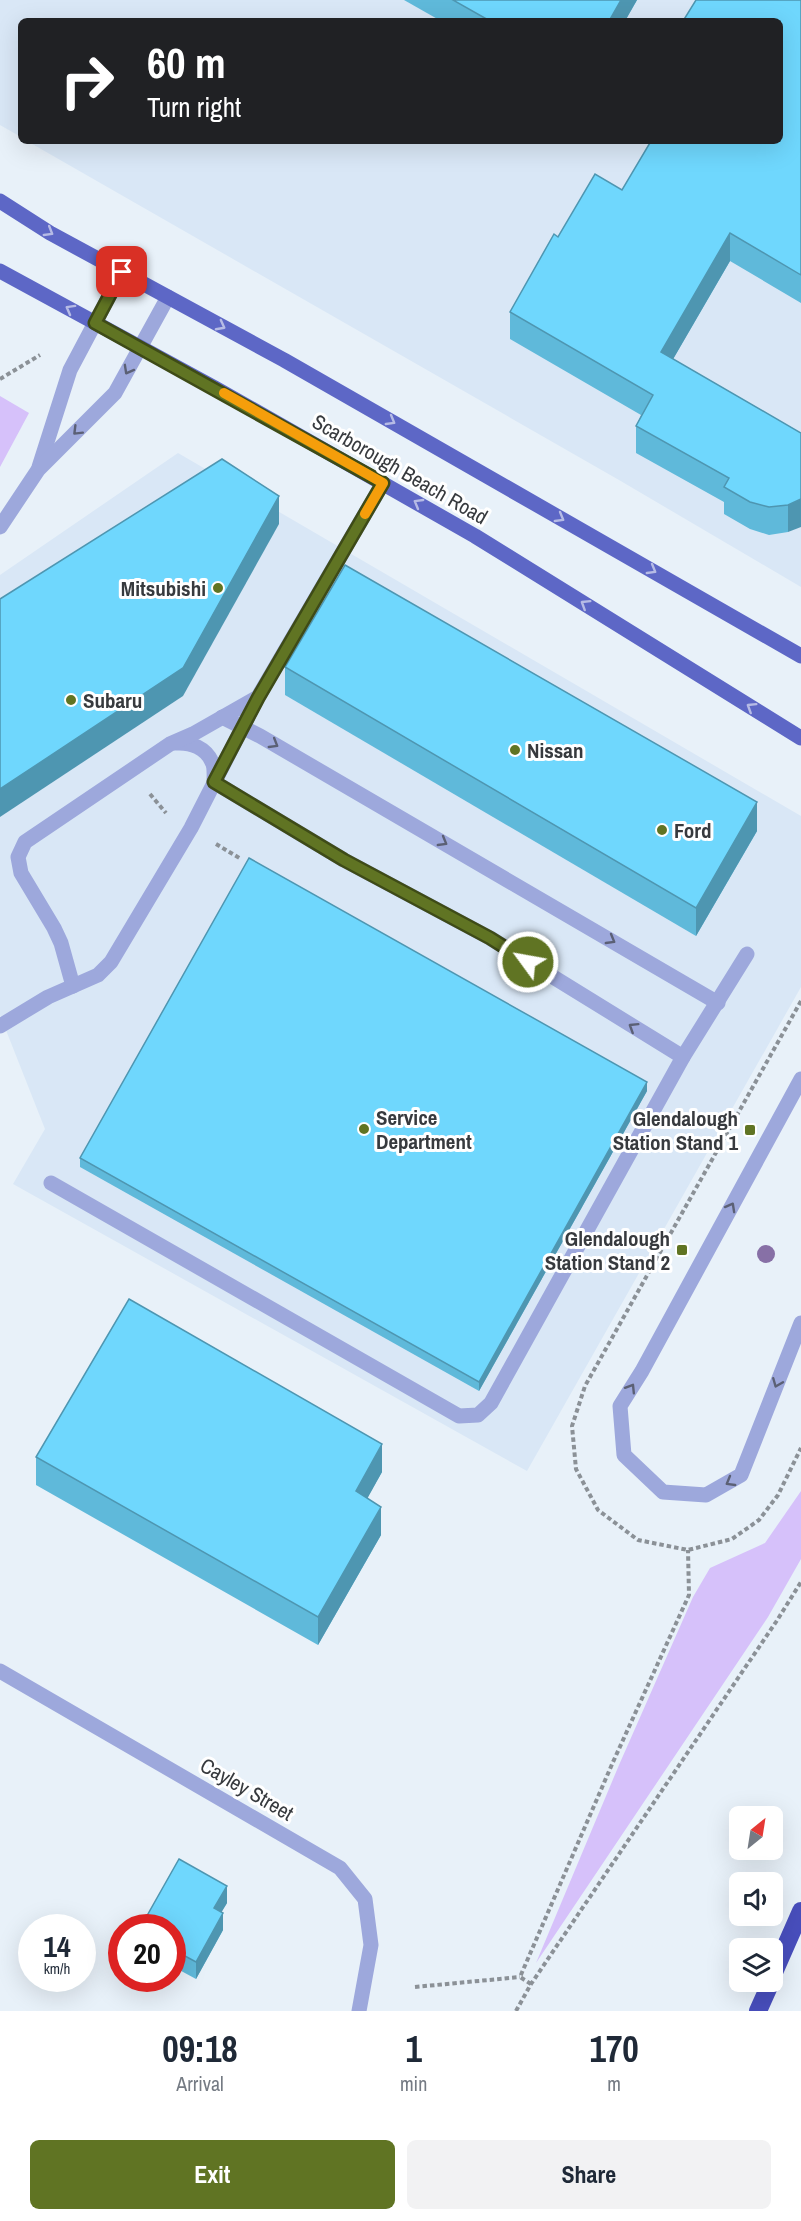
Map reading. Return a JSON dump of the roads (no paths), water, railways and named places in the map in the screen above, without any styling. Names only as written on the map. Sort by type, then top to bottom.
[{"type":"highway","points":[[783,1952],[801,1911]]},
{"type":"highway","points":[[758,2011],[767,1992]]},
{"type":"main road","name":"Scarborough Beach Road","points":[[0,201],[50,233],[304,372],[801,656]]},
{"type":"main road","name":"Scarborough Beach Road","points":[[0,271],[140,347],[475,536],[801,738]]},
{"type":"street","points":[[38,470],[70,370],[122,272]]},
{"type":"street","points":[[0,527],[38,470],[115,393],[168,297]]},
{"type":"street","points":[[0,1026],[48,997],[99,975],[111,962],[191,828],[258,698],[383,483]]},
{"type":"street","points":[[74,986],[61,943],[21,873],[18,857],[25,842],[170,744],[258,698]]},
{"type":"street","points":[[222,717],[272,742],[718,1003]]},
{"type":"street","points":[[170,744],[188,742],[202,750],[213,763],[214,782]]},
{"type":"street","points":[[214,782],[344,860],[490,938],[683,1057]]},
{"type":"street","points":[[51,1183],[459,1416],[478,1415],[491,1403],[683,1057],[747,954]]},
{"type":"street","points":[[801,1079],[642,1371],[620,1406],[624,1455],[663,1492],[706,1495],[741,1475],[801,1323]]},
{"type":"street","name":"Cayley Street","points":[[0,1671],[340,1868],[365,1899],[371,1945],[359,2011]]},
{"type":"place","name":"Mitsubishi","points":[[218,588]]},
{"type":"place","name":"Subaru","points":[[71,700]]},
{"type":"place","name":"Nissan","points":[[515,750]]},
{"type":"place","name":"Ford","points":[[662,830]]},
{"type":"place","name":"Service Department","points":[[364,1129]]},
{"type":"place","name":"Glendalough Station Stand 1","points":[[750,1130]]},
{"type":"place","name":"Glendalough Station Stand 2","points":[[682,1250]]}]
